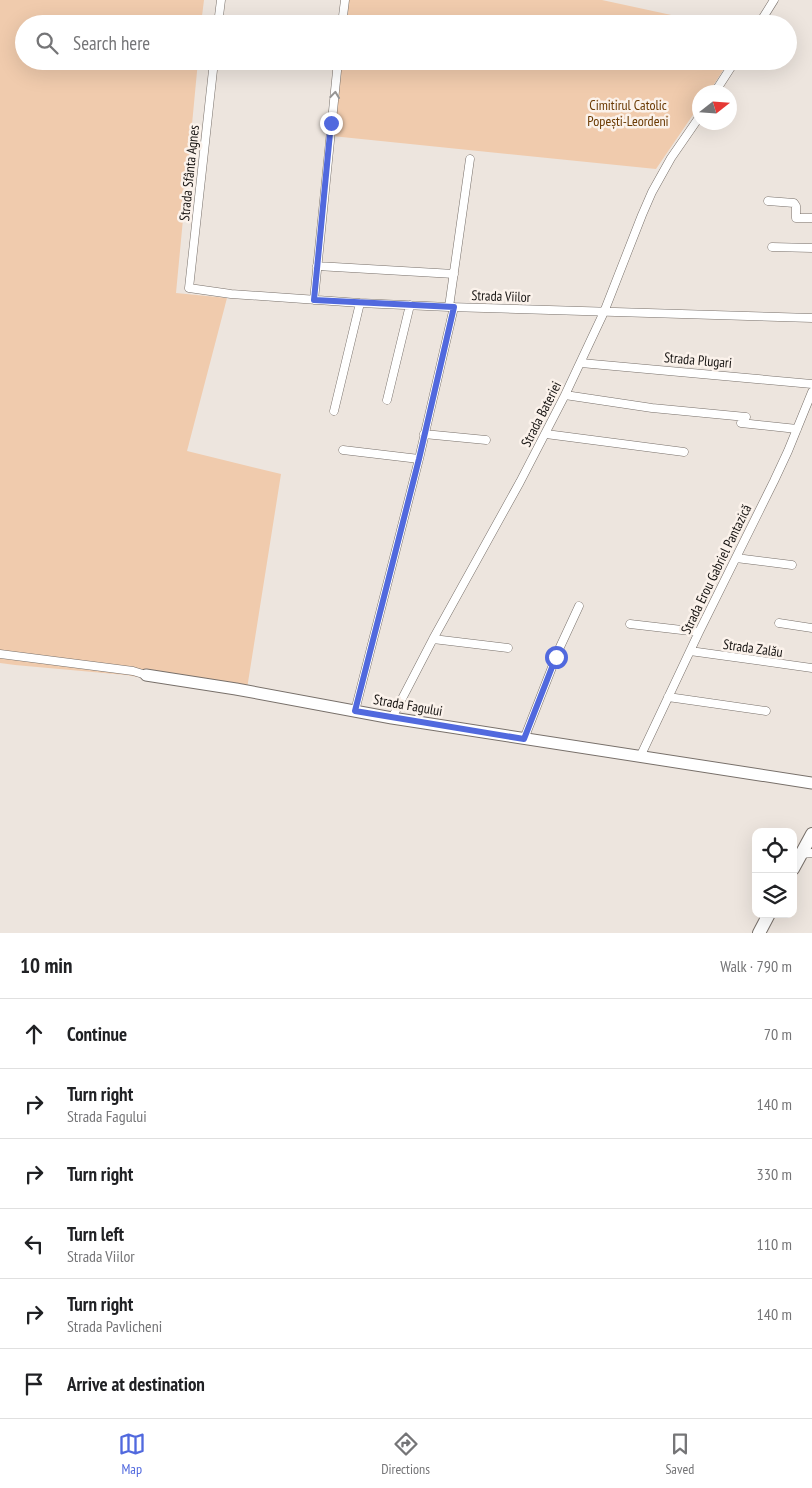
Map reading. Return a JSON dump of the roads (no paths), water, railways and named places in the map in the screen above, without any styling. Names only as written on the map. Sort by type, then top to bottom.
[{"type":"main road","points":[[797,864],[807,853],[812,834]]},
{"type":"main road","points":[[759,933],[767,918]]},
{"type":"street","points":[[219,15],[221,0]]},
{"type":"street","points":[[343,15],[345,0]]},
{"type":"street","points":[[765,15],[774,0]]},
{"type":"street","name":"Strada Sfânta Agnes","points":[[189,288],[213,70]]},
{"type":"street","points":[[314,300],[337,70]]},
{"type":"street","points":[[720,85],[729,70]]},
{"type":"street","name":"Strada Bateriei","points":[[392,718],[433,639],[546,434],[604,312],[652,192],[671,158],[692,128]]},
{"type":"street","points":[[355,711],[419,459],[452,307],[454,274],[470,159]]},
{"type":"street","points":[[768,201],[794,202],[796,218],[812,218]]},
{"type":"street","points":[[772,247],[812,248]]},
{"type":"street","points":[[317,266],[454,274]]},
{"type":"street","name":"Strada Viilor","points":[[189,288],[231,294],[360,303],[812,318]]},
{"type":"street","points":[[334,411],[360,303]]},
{"type":"street","points":[[387,400],[410,305]]},
{"type":"street","name":"Strada Plugari","points":[[581,363],[812,384]]},
{"type":"street","name":"Strada Erou Gabriel Pantazică","points":[[640,757],[699,632],[774,481],[812,392]]},
{"type":"street","points":[[565,395],[797,429]]},
{"type":"street","points":[[424,434],[486,440]]},
{"type":"street","points":[[546,434],[684,452]]},
{"type":"street","points":[[343,450],[419,459]]},
{"type":"street","points":[[736,558],[792,564]]},
{"type":"street","points":[[524,739],[560,647],[579,606]]},
{"type":"street","points":[[630,624],[699,632]]},
{"type":"street","points":[[779,624],[812,628]]},
{"type":"street","points":[[433,639],[508,648]]},
{"type":"street","name":"Strada Zalău","points":[[690,651],[812,668]]},
{"type":"street","name":"Strada Fagului","points":[[0,654],[133,671],[146,675],[392,718],[812,783]]},
{"type":"street","points":[[668,697],[766,711]]},
{"type":"park label","name":"Cimitirul Catolic Popești-Leordeni","points":[[628,114]]}]
